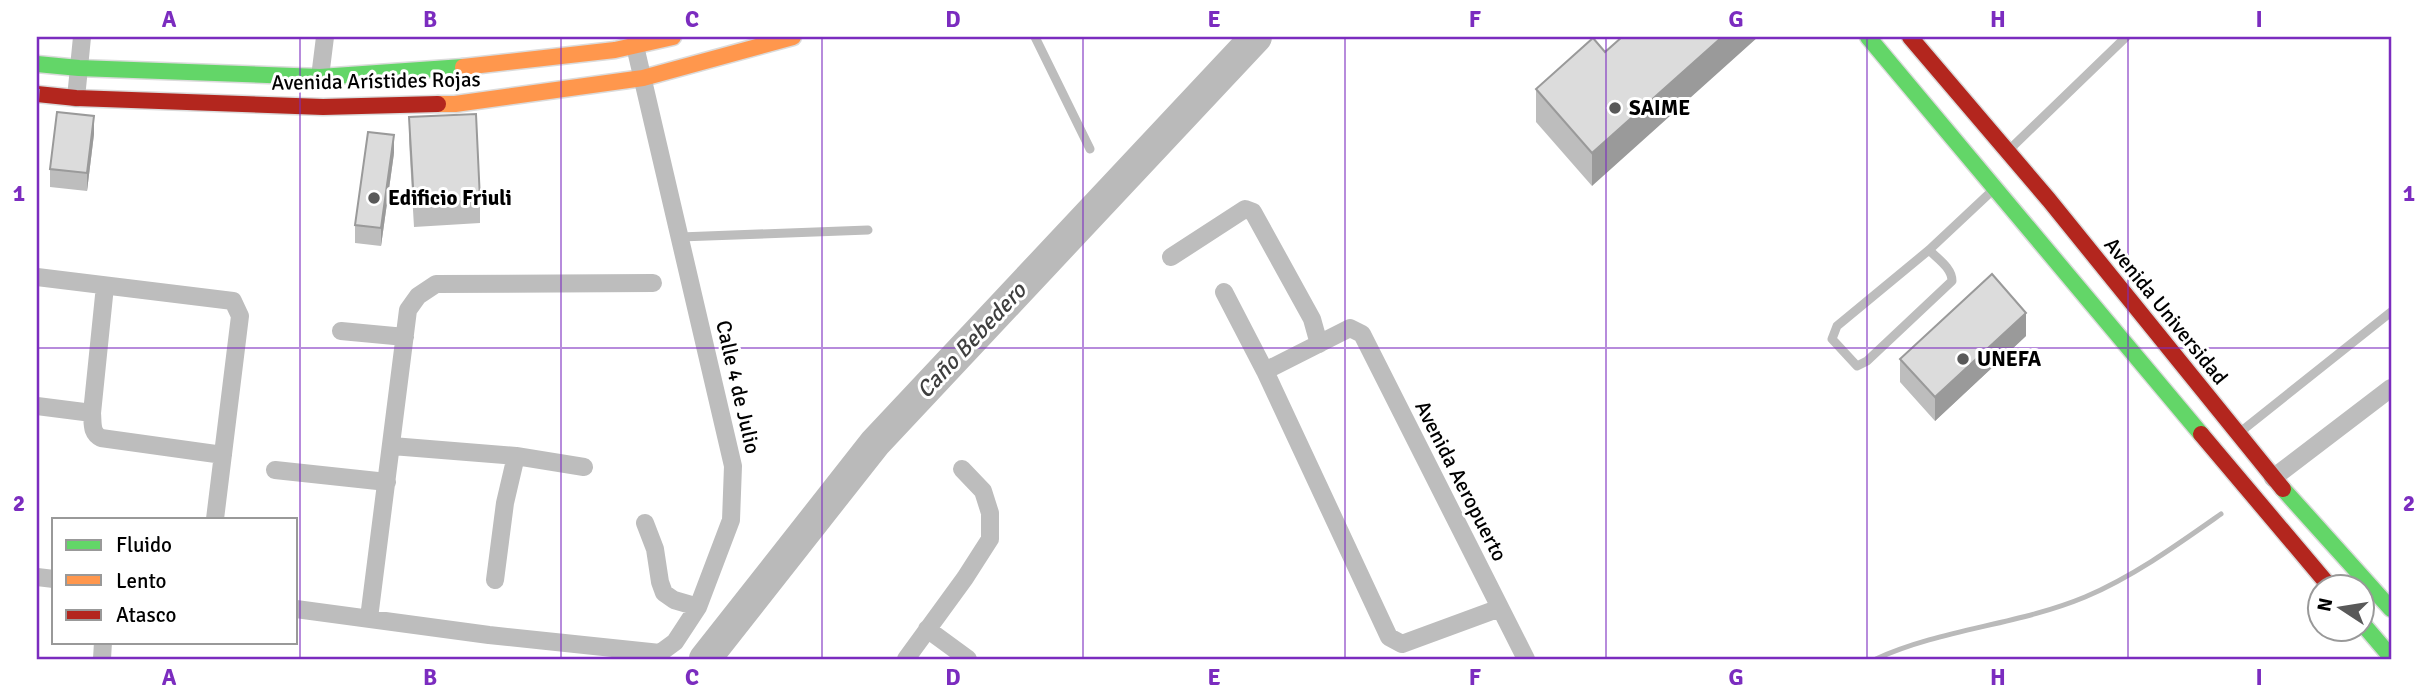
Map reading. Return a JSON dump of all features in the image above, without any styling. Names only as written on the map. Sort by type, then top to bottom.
[{"type":"main road","name":"Avenida Arístides Rojas","points":[[37,64],[320,77],[504,64],[635,46],[670,37]]},
{"type":"main road","name":"Avenida Arístides Rojas","points":[[37,94],[76,98],[323,107],[456,104],[643,78],[793,37]]},
{"type":"main road","points":[[1868,37],[2319,574]]},
{"type":"main road","name":"Avenida Universidad","points":[[1910,37],[2007,151],[2273,478],[2391,608]]},
{"type":"main road","points":[[2376,640],[2391,657]]},
{"type":"street","points":[[76,98],[82,37]]},
{"type":"street","points":[[320,77],[326,37]]},
{"type":"street","points":[[670,37],[673,69]]},
{"type":"street","name":"Calle 4 de Julio","points":[[298,610],[598,652],[628,651],[661,656],[675,642],[698,607],[731,520],[733,466],[635,46]]},
{"type":"street","points":[[1171,257],[1245,209],[1253,212],[1312,319],[1319,344],[1265,371]]},
{"type":"street","points":[[37,277],[233,301],[240,316],[215,518]]},
{"type":"street","points":[[369,618],[408,310],[418,296],[436,284],[653,283]]},
{"type":"street","points":[[105,286],[92,413],[96,436],[101,439],[223,455]]},
{"type":"street","points":[[1224,292],[1265,371],[1390,637],[1402,644],[1500,608]]},
{"type":"street","name":"Avenida Aeropuerto","points":[[1319,344],[1350,328],[1362,334],[1527,659]]},
{"type":"street","points":[[341,331],[405,337]]},
{"type":"street","points":[[2273,478],[2391,388]]},
{"type":"street","points":[[37,406],[92,413]]},
{"type":"street","points":[[392,446],[516,456],[584,467]]},
{"type":"street","points":[[495,580],[505,503],[516,456]]},
{"type":"street","points":[[906,659],[990,539],[990,513],[983,491],[962,469]]},
{"type":"street","points":[[275,470],[387,482]]},
{"type":"street","points":[[645,523],[655,549],[664,593],[674,600],[698,607]]},
{"type":"street","points":[[928,629],[968,659]]},
{"type":"lane","points":[[1035,37],[1090,149]]},
{"type":"lane","points":[[2007,151],[2126,37]]},
{"type":"lane","points":[[1929,250],[1948,269],[1952,281],[1867,361],[1857,366],[1832,339],[1837,326],[1929,250],[1994,188]]},
{"type":"lane","points":[[680,237],[868,230]]},
{"type":"lane","points":[[2238,434],[2391,312]]},
{"type":"building","points":[[1622,37],[1722,37],[1592,153],[1536,89],[1593,38],[1605,52]]},
{"type":"building","points":[[57,112],[94,116],[87,173],[50,169]]},
{"type":"building","points":[[476,114],[480,200],[414,204],[409,117]]},
{"type":"building","name":"Edificio Friuli","points":[[368,132],[394,135],[381,228],[355,225]]},
{"type":"building","points":[[1992,274],[2026,313],[1935,397],[1900,359]]},
{"type":"waterway","name":"Caño Bebedero","points":[[705,659],[875,443],[1256,37]]},
{"type":"waterway","points":[[1876,659],[1927,641],[2033,614],[2085,597],[2138,570],[2221,514]]},
{"type":"traffic: fast","points":[[1868,37],[2201,434]]},
{"type":"traffic: fast","points":[[37,64],[320,77],[463,67]]},
{"type":"traffic: fast","points":[[2283,489],[2391,609]]},
{"type":"traffic: fast","points":[[2376,639],[2391,657]]},
{"type":"traffic: slow","points":[[463,67],[615,50],[673,37]]},
{"type":"traffic: slow","points":[[438,104],[455,104],[643,78],[793,37]]},
{"type":"traffic: jam","points":[[1910,37],[2049,200],[2283,489]]},
{"type":"traffic: jam","points":[[37,94],[76,98],[323,107],[438,104]]},
{"type":"traffic: jam","points":[[2201,434],[2319,574]]},
{"type":"place","name":"SAIME","points":[[1615,108]]},
{"type":"place","name":"Edificio Friuli","points":[[374,198]]},
{"type":"place","name":"UNEFA","points":[[1963,359]]}]
